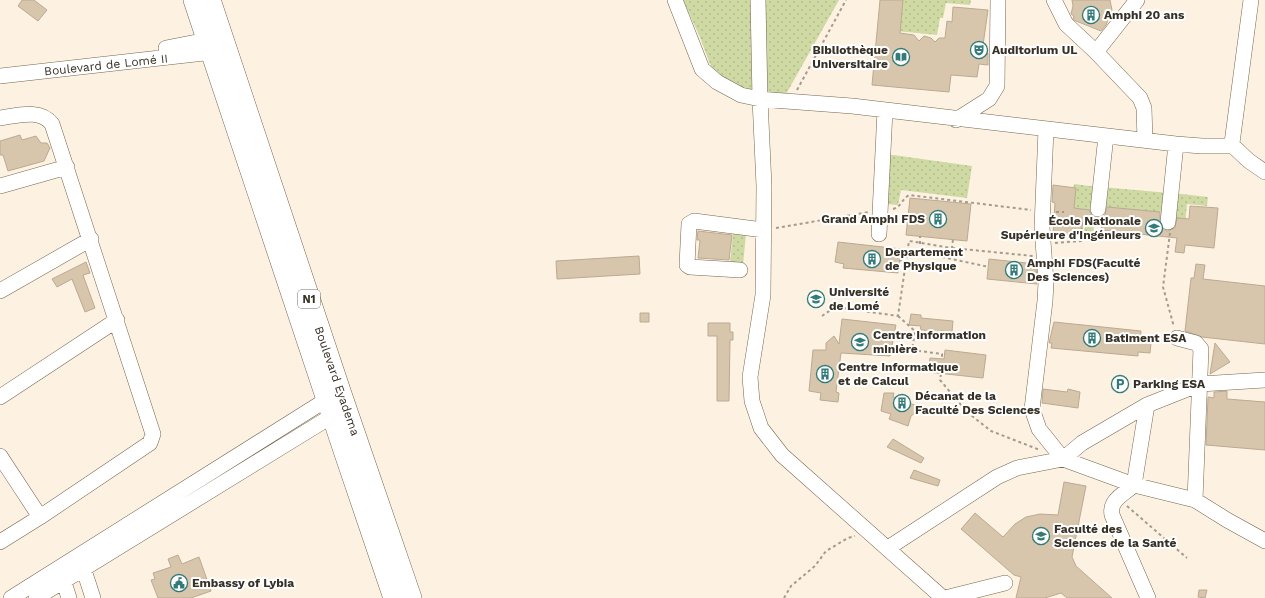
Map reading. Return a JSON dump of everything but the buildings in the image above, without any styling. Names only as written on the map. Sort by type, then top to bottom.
[{"type":"highway","name":"N1","points":[[194,0],[217,45],[336,404]]},
{"type":"highway","name":"N1","points":[[210,0],[217,45]]},
{"type":"highway","name":"Boulevard Eyadema","points":[[336,404],[370,522],[394,598]]},
{"type":"highway","name":"Boulevard Eyadema","points":[[336,404],[411,598]]},
{"type":"street","points":[[675,0],[702,69],[717,82],[741,95],[760,100],[791,101],[885,110],[956,120],[1176,144],[1202,146],[1232,145],[1249,161],[1265,172]]},
{"type":"street","points":[[758,0],[760,100],[764,186],[763,295],[750,377],[752,401],[761,428],[782,455],[944,598],[1005,582]]},
{"type":"street","points":[[956,120],[989,99],[998,86],[998,0]]},
{"type":"street","points":[[1054,0],[1066,24],[1096,52],[1143,102],[1145,140]]},
{"type":"street","points":[[1096,52],[1137,0]]},
{"type":"street","points":[[1232,145],[1251,0]]},
{"type":"street","name":"Boulevard de Lomé II","points":[[0,67],[180,47],[217,45]]},
{"type":"street","name":"Boulevard de Lomé II","points":[[0,76],[217,45]]},
{"type":"street","points":[[879,234],[885,110]]},
{"type":"street","points":[[0,118],[38,113],[48,119],[52,124],[91,239],[152,429],[152,439],[150,443],[0,542]]},
{"type":"street","points":[[1046,129],[1042,211],[1045,301],[1032,410],[1039,430],[1063,459],[1134,485],[1195,500],[1265,541]]},
{"type":"street","points":[[1095,215],[1106,136]]},
{"type":"street","points":[[1169,227],[1176,144]]},
{"type":"street","points":[[0,186],[67,167]]},
{"type":"street","points":[[740,270],[690,267],[687,265],[689,224],[694,221],[764,230]]},
{"type":"street","points":[[0,291],[91,239]]},
{"type":"street","points":[[0,397],[117,320]]},
{"type":"street","points":[[1176,338],[1196,343],[1201,349],[1195,500]]},
{"type":"street","points":[[888,548],[997,477],[1017,468],[1063,459],[1082,443],[1147,405],[1200,384],[1265,380]]},
{"type":"street","points":[[11,598],[61,574],[336,404]]},
{"type":"street","points":[[1147,405],[1134,485],[1113,503],[1111,508],[1112,515],[1148,598]]},
{"type":"street","points":[[0,456],[40,517]]},
{"type":"street","points":[[81,562],[93,598]]},
{"type":"street","points":[[36,598],[61,574]]},
{"type":"street","points":[[61,574],[69,598]]},
{"type":"path","points":[[791,101],[846,0]]},
{"type":"path","points":[[764,230],[899,207],[905,197],[909,195],[1042,211],[1064,212]]},
{"type":"path","points":[[898,316],[909,250],[909,241],[952,248],[1044,250],[1081,241],[1082,224],[1095,215]]},
{"type":"path","points":[[1169,227],[1163,287],[1176,338]]},
{"type":"path","points":[[920,236],[920,244]]},
{"type":"path","points":[[952,248],[953,239]]},
{"type":"path","points":[[900,261],[909,250]]},
{"type":"path","points":[[909,250],[989,267]]},
{"type":"path","points":[[822,316],[835,306],[898,316],[915,331],[912,350],[942,354],[942,359]]},
{"type":"path","points":[[942,368],[940,380],[966,412],[991,431],[1041,451]]},
{"type":"path","points":[[784,598],[791,586],[815,566],[826,551],[848,538],[869,532]]},
{"type":"green space","points":[[683,0],[753,0],[752,93],[713,72],[699,35]]},
{"type":"green space","points":[[764,0],[839,0],[785,96],[764,93]]},
{"type":"green space","points":[[900,0],[971,0],[970,5],[946,3],[943,18],[940,18],[937,35],[897,31]]},
{"type":"green space","points":[[886,154],[972,166],[967,198],[901,190],[898,205],[886,204]]},
{"type":"green space","points":[[1074,184],[1098,187],[1096,211],[1084,210],[1071,214]]},
{"type":"green space","points":[[1102,187],[1169,193],[1165,213],[1104,207],[1103,217],[1100,216]]},
{"type":"green space","points":[[1173,193],[1208,197],[1207,206],[1187,204],[1185,225],[1183,220],[1170,218]]},
{"type":"green space","points":[[1085,225],[1094,226],[1092,241],[1083,240]]},
{"type":"green space","points":[[733,233],[746,234],[743,265],[730,263]]},
{"type":"place","name":"Amphi 20 ans","points":[[1091,15]]},
{"type":"place","name":"Auditorium UL","points":[[979,50]]},
{"type":"place","name":"Bibliothèque Universitaire","points":[[901,57]]},
{"type":"place","name":"Grand Amphi FDS","points":[[938,219]]},
{"type":"place","name":"École Nationale Supérieure d'Ingénieurs","points":[[1154,228]]},
{"type":"place","name":"Departement de Physique","points":[[872,259]]},
{"type":"place","name":"Amphi FDS(Faculté Des Sciences)","points":[[1014,270]]},
{"type":"place","name":"Université de Lomé","points":[[816,299]]},
{"type":"place","name":"Batiment ESA","points":[[1092,338]]},
{"type":"place","name":"Centre Information minière","points":[[860,342]]},
{"type":"place","name":"Centre Informatique et de Calcul","points":[[825,374]]},
{"type":"place","name":"Parking ESA","points":[[1120,384]]},
{"type":"place","name":"Décanat de la Faculté Des Sciences","points":[[902,403]]},
{"type":"place","name":"Faculté des Sciences de la Santé","points":[[1041,536]]},
{"type":"place","name":"Embassy of Lybia","points":[[179,583]]}]
